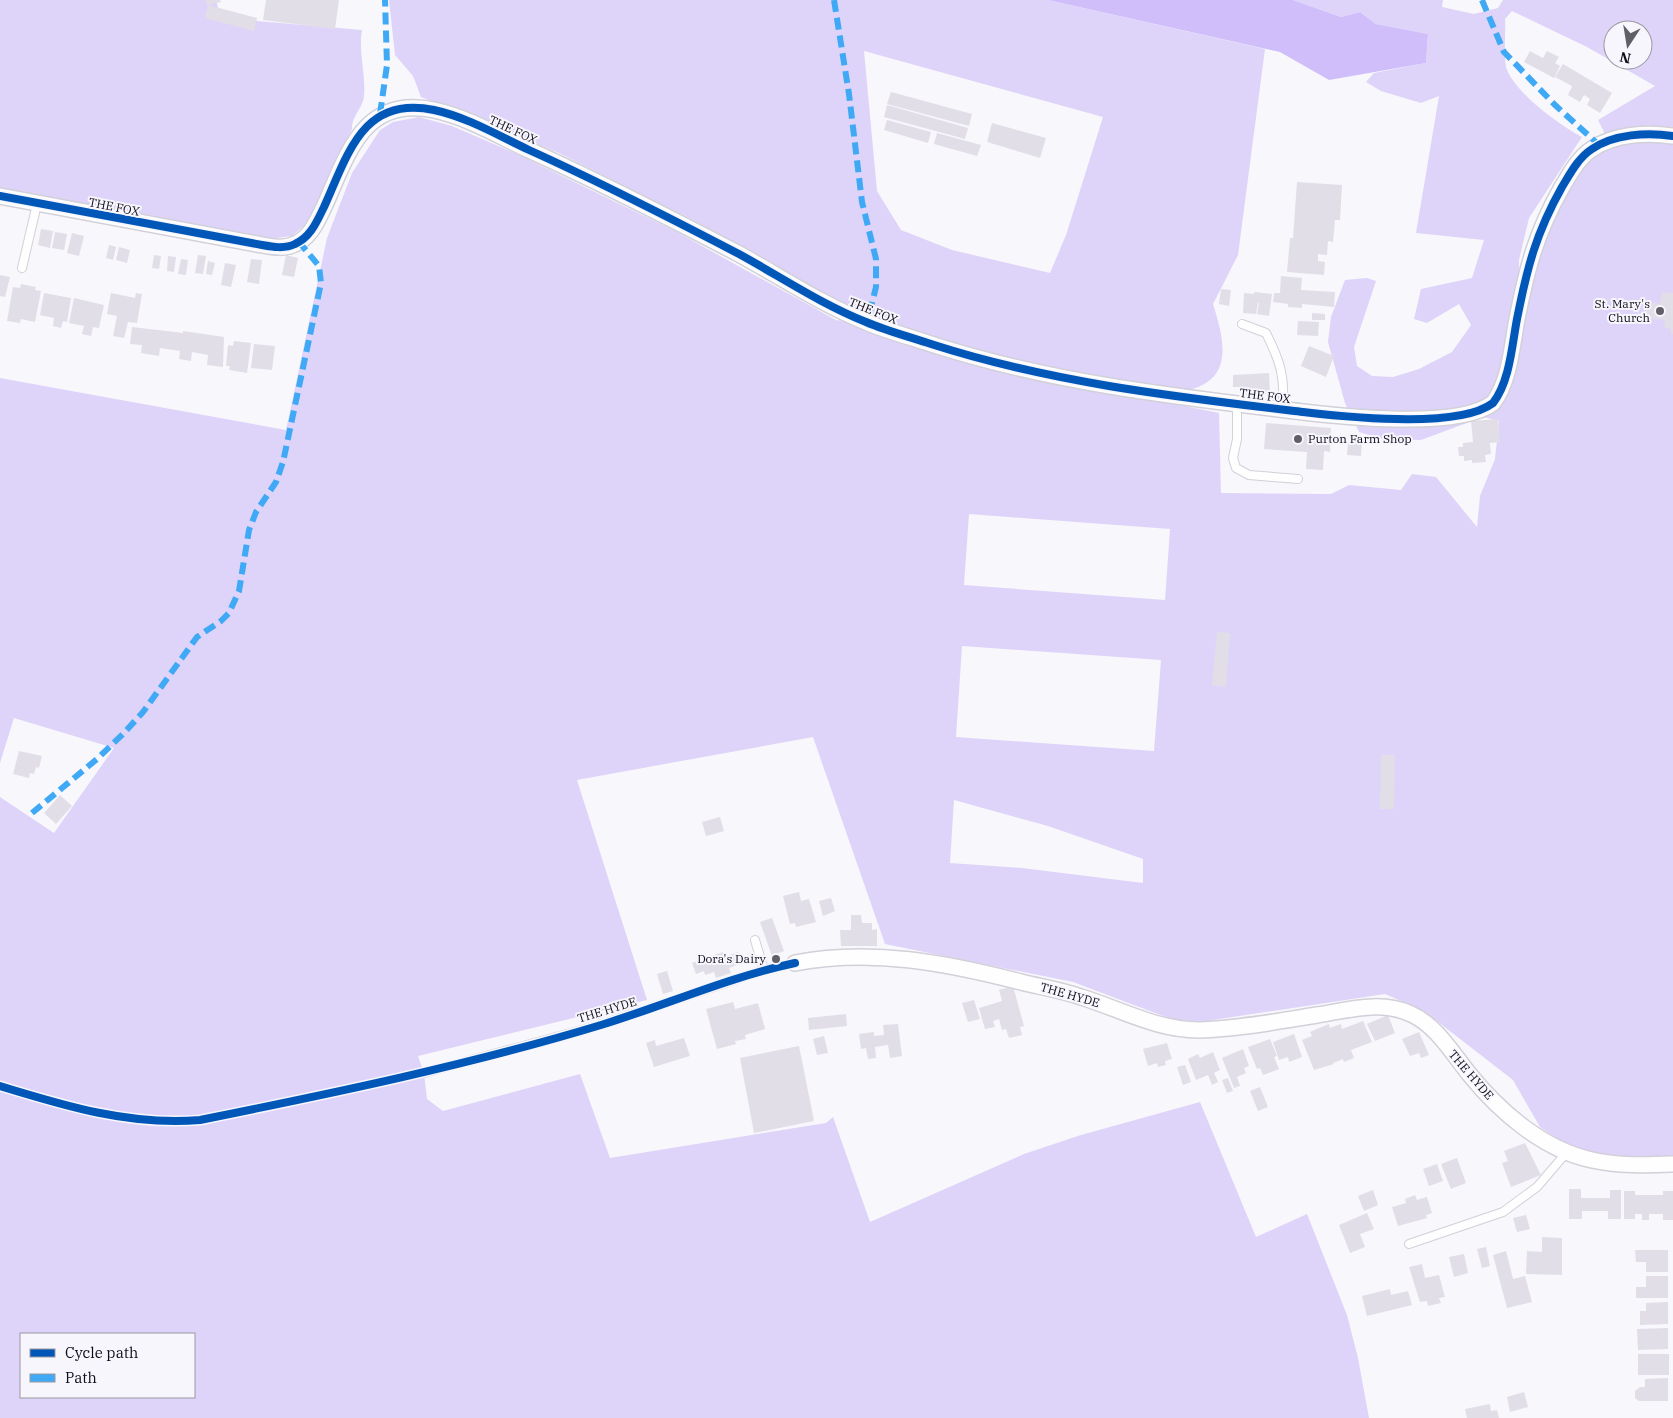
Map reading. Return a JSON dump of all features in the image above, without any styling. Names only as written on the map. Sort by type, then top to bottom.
[{"type":"street","name":"THE FOX","points":[[0,196],[262,245],[288,246],[299,242],[313,228],[348,156],[368,123],[380,114],[399,108],[429,109],[470,122],[575,172],[742,256],[814,298],[867,323],[954,352],[1023,370],[1139,392],[1282,410],[1397,419],[1454,415],[1487,407],[1496,398],[1506,373],[1536,238],[1548,212],[1571,172],[1587,152],[1607,141],[1650,134],[1673,136]]},
{"type":"street","name":"THE HYDE","points":[[795,963],[840,956],[885,956],[974,970],[1080,996],[1160,1025],[1198,1030],[1376,1006],[1397,1009],[1412,1014],[1428,1026],[1491,1098],[1508,1114],[1555,1147],[1594,1160],[1619,1164],[1673,1164]]},
{"type":"lane","points":[[22,268],[37,204]]},
{"type":"lane","points":[[1242,324],[1266,333],[1280,360],[1285,387],[1282,410]]},
{"type":"lane","points":[[1237,404],[1237,442],[1233,458],[1236,468],[1249,476],[1298,479]]},
{"type":"lane","points":[[756,940],[764,970]]},
{"type":"lane","name":"THE HYDE","points":[[424,1073],[600,1025],[764,970],[795,963]]},
{"type":"lane","points":[[1409,1244],[1503,1212],[1537,1187],[1567,1152]]},
{"type":"shaded area","points":[[0,0],[216,0],[221,18],[362,30],[364,96],[362,105],[353,120],[352,129],[307,223],[292,236],[269,239],[0,190]]},
{"type":"shaded area","points":[[389,0],[1048,0],[1265,49],[1238,255],[1213,304],[1222,342],[1220,365],[1215,375],[1206,383],[1192,389],[1141,397],[1219,413],[1221,493],[1331,494],[1349,485],[1401,490],[1412,474],[1436,477],[1477,527],[1480,496],[1495,459],[1499,421],[1483,417],[1421,440],[1382,439],[1359,432],[1345,403],[1328,342],[1331,317],[1345,280],[1367,278],[1376,281],[1354,347],[1357,366],[1372,376],[1393,377],[1419,369],[1452,352],[1471,325],[1459,304],[1427,323],[1414,319],[1421,289],[1472,278],[1484,240],[1416,233],[1439,96],[1421,103],[1381,91],[1366,82],[1374,73],[1426,63],[1428,34],[1376,24],[1360,12],[1341,17],[1293,0],[1443,0],[1442,7],[1474,14],[1498,8],[1503,0],[1673,0],[1673,132],[1607,138],[1598,120],[1655,86],[1627,70],[1653,70],[1653,20],[1603,20],[1603,56],[1512,11],[1505,19],[1505,53],[1507,70],[1529,99],[1562,125],[1582,137],[1529,218],[1519,260],[1519,344],[1542,246],[1559,207],[1586,161],[1613,146],[1634,141],[1673,141],[1673,1160],[1651,1160],[1576,1152],[1540,1127],[1513,1080],[1424,1011],[1385,994],[1200,1022],[1171,1019],[1073,982],[885,944],[813,737],[577,780],[647,1000],[418,1056],[424,1073],[427,1099],[443,1111],[580,1074],[610,1158],[826,1123],[833,1117],[870,1222],[1024,1154],[1081,1135],[1200,1102],[1256,1237],[1307,1214],[1347,1315],[1358,1358],[1369,1418],[0,1418],[0,797],[54,833],[114,748],[14,718],[0,763],[0,378],[286,430],[327,238],[352,173],[380,130],[393,122],[419,117],[452,126],[517,154],[675,231],[836,320],[852,322],[804,282],[693,220],[559,153],[421,97],[413,76],[395,55]],"holes":[[[864,51],[1103,117],[1066,235],[1050,273],[952,250],[901,230],[877,191]],[[969,514],[1170,529],[1165,600],[964,585]],[[962,646],[1161,660],[1154,751],[956,737]],[[954,800],[1048,826],[1143,859],[1143,883],[1022,868],[950,863]]]},
{"type":"shaded area","points":[[1048,0],[1293,0],[1341,17],[1360,12],[1376,24],[1428,34],[1426,63],[1329,80],[1280,52]]},
{"type":"building","points":[[206,0],[220,0],[221,2],[207,5]]},
{"type":"building","points":[[266,0],[339,0],[335,29],[263,20]]},
{"type":"building","points":[[208,5],[257,18],[254,31],[205,18]]},
{"type":"building","points":[[1530,51],[1543,58],[1547,51],[1559,57],[1555,63],[1560,66],[1554,78],[1524,62]]},
{"type":"building","points":[[1563,64],[1612,93],[1600,113],[1587,105],[1590,99],[1584,95],[1580,102],[1568,95],[1572,86],[1555,77]]},
{"type":"building","points":[[891,92],[972,114],[969,126],[887,104]]},
{"type":"building","points":[[887,105],[968,128],[965,139],[884,117]]},
{"type":"building","points":[[887,120],[931,132],[928,143],[884,130]]},
{"type":"building","points":[[992,123],[1046,138],[1040,158],[987,142]]},
{"type":"building","points":[[937,133],[981,145],[977,156],[934,144]]},
{"type":"building","points":[[1297,182],[1342,185],[1340,220],[1335,220],[1333,242],[1328,241],[1327,255],[1318,254],[1318,261],[1325,262],[1324,275],[1287,272],[1290,238],[1293,238]]},
{"type":"building","points":[[41,229],[53,231],[50,248],[38,245]]},
{"type":"building","points":[[55,232],[67,234],[64,250],[52,248]]},
{"type":"building","points":[[72,233],[84,236],[79,256],[67,253]]},
{"type":"building","points":[[109,245],[116,247],[113,260],[106,258]]},
{"type":"building","points":[[119,247],[130,250],[127,263],[116,260]]},
{"type":"building","points":[[154,255],[161,256],[159,269],[152,268]]},
{"type":"building","points":[[198,255],[206,256],[203,274],[195,273]]},
{"type":"building","points":[[286,255],[298,258],[294,277],[282,275]]},
{"type":"building","points":[[168,256],[176,257],[174,272],[167,271]]},
{"type":"building","points":[[181,259],[188,260],[186,275],[178,274]]},
{"type":"building","points":[[251,259],[262,260],[259,284],[247,282]]},
{"type":"building","points":[[208,261],[215,263],[212,275],[206,274]]},
{"type":"building","points":[[225,263],[236,265],[231,287],[221,285]]},
{"type":"building","points":[[0,275],[10,277],[5,297],[0,296]]},
{"type":"building","points":[[1281,276],[1302,278],[1301,290],[1335,292],[1334,307],[1302,304],[1302,308],[1288,307],[1288,304],[1273,302],[1274,293],[1280,293]]},
{"type":"building","points":[[21,284],[36,287],[35,290],[41,291],[35,322],[21,319],[20,323],[7,321],[13,287],[20,288]]},
{"type":"building","points":[[1221,289],[1231,290],[1229,306],[1219,304]]},
{"type":"building","points":[[1254,292],[1272,294],[1269,316],[1257,314],[1259,303],[1250,302],[1258,303],[1256,314],[1243,313],[1244,293],[1254,294]]},
{"type":"building","name":"St. Mary's Church","points":[[1662,292],[1673,293],[1673,334],[1671,329],[1664,328],[1665,320],[1645,318],[1647,302],[1660,304]]},
{"type":"building","points":[[44,293],[71,298],[67,322],[63,321],[61,328],[53,326],[54,318],[40,315]]},
{"type":"building","points":[[111,293],[135,298],[136,293],[142,294],[137,323],[128,322],[124,338],[113,336],[117,316],[107,314]]},
{"type":"building","points":[[74,298],[104,305],[99,328],[93,327],[91,336],[82,334],[84,326],[69,323]]},
{"type":"building","points":[[1312,313],[1325,314],[1325,320],[1312,320]]},
{"type":"building","points":[[1298,321],[1319,322],[1318,336],[1297,335]]},
{"type":"building","points":[[132,327],[183,333],[183,331],[224,337],[223,367],[207,365],[208,355],[192,352],[191,361],[179,359],[180,351],[160,348],[159,356],[141,353],[142,345],[130,344]]},
{"type":"building","points":[[234,341],[251,343],[247,373],[229,370],[230,366],[226,366],[228,345],[233,346]]},
{"type":"building","points":[[254,344],[275,346],[272,370],[251,368]]},
{"type":"building","points":[[1309,346],[1334,356],[1326,377],[1301,366]]},
{"type":"building","points":[[1269,373],[1270,394],[1243,395],[1243,387],[1233,387],[1233,375]]},
{"type":"building","points":[[1498,419],[1500,442],[1490,443],[1491,454],[1485,455],[1486,462],[1472,463],[1472,460],[1464,461],[1464,456],[1459,456],[1458,447],[1463,447],[1463,443],[1473,442],[1471,421]]},
{"type":"building","name":"Purton Farm Shop","points":[[1266,423],[1331,428],[1330,452],[1324,451],[1323,470],[1306,469],[1307,452],[1264,449]]},
{"type":"building","points":[[1348,442],[1362,443],[1361,456],[1347,455]]},
{"type":"building","points":[[1217,632],[1230,633],[1226,687],[1212,685]]},
{"type":"building","points":[[19,751],[42,756],[39,768],[36,767],[34,774],[30,773],[29,778],[13,774]]},
{"type":"building","points":[[1381,755],[1395,755],[1394,809],[1380,809]]},
{"type":"building","points":[[60,795],[72,806],[56,824],[44,813]]},
{"type":"building","points":[[720,817],[724,831],[706,836],[702,822]]},
{"type":"building","points":[[799,892],[801,901],[809,899],[816,922],[796,927],[795,923],[790,924],[783,896]]},
{"type":"building","points":[[831,898],[835,911],[823,916],[819,901]]},
{"type":"building","points":[[851,915],[861,915],[862,923],[872,923],[872,930],[877,929],[877,946],[841,946],[840,930],[851,930]]},
{"type":"building","points":[[772,918],[784,951],[772,956],[760,922]]},
{"type":"building","points":[[723,952],[724,957],[738,952],[742,963],[729,968],[731,973],[716,978],[714,972],[705,975],[704,971],[696,974],[692,963]]},
{"type":"building","points":[[667,971],[673,991],[663,994],[657,974]]},
{"type":"building","points":[[1013,986],[1024,1026],[1020,1027],[1022,1035],[1009,1038],[1006,1029],[1002,1030],[999,1019],[993,1021],[995,1027],[985,1029],[979,1008],[1002,1001],[999,990]]},
{"type":"building","points":[[974,1000],[980,1019],[968,1022],[962,1003]]},
{"type":"building","points":[[733,1002],[735,1009],[758,1003],[765,1029],[745,1035],[746,1039],[735,1041],[736,1044],[717,1049],[706,1009]]},
{"type":"building","points":[[846,1014],[847,1026],[809,1030],[808,1018]]},
{"type":"building","points":[[1388,1015],[1395,1033],[1375,1041],[1367,1024]]},
{"type":"building","points":[[1363,1021],[1372,1042],[1351,1050],[1354,1058],[1344,1062],[1343,1059],[1314,1070],[1302,1040],[1312,1036],[1310,1032],[1329,1024],[1330,1028],[1341,1024],[1342,1029]]},
{"type":"building","points":[[898,1024],[902,1056],[890,1058],[888,1045],[875,1047],[876,1058],[868,1059],[866,1048],[861,1049],[859,1034],[874,1032],[874,1036],[884,1035],[883,1025]]},
{"type":"building","points":[[1419,1032],[1429,1055],[1421,1058],[1419,1053],[1410,1056],[1402,1039]]},
{"type":"building","points":[[1294,1034],[1302,1057],[1289,1062],[1288,1057],[1279,1060],[1273,1042]]},
{"type":"building","points":[[824,1036],[828,1053],[817,1055],[813,1039]]},
{"type":"building","points":[[684,1038],[690,1056],[654,1067],[646,1043],[655,1040],[656,1046]]},
{"type":"building","points":[[1270,1039],[1277,1056],[1274,1057],[1279,1069],[1263,1075],[1260,1068],[1257,1069],[1248,1047]]},
{"type":"building","points":[[1167,1043],[1172,1059],[1165,1061],[1166,1065],[1158,1067],[1157,1063],[1148,1066],[1143,1049]]},
{"type":"building","points":[[799,1046],[814,1121],[754,1133],[740,1058]]},
{"type":"building","points":[[1243,1049],[1249,1066],[1244,1068],[1246,1073],[1237,1077],[1240,1086],[1234,1088],[1222,1058]]},
{"type":"building","points":[[1213,1052],[1220,1070],[1214,1073],[1218,1082],[1212,1085],[1208,1075],[1196,1080],[1188,1059],[1198,1054],[1200,1058]]},
{"type":"building","points":[[1185,1065],[1191,1082],[1183,1085],[1177,1067]]},
{"type":"building","points":[[1228,1078],[1233,1091],[1227,1093],[1222,1080]]},
{"type":"building","points":[[1260,1087],[1268,1107],[1258,1111],[1250,1091]]},
{"type":"building","points":[[1525,1143],[1541,1175],[1511,1187],[1502,1163],[1508,1161],[1504,1151]]},
{"type":"building","points":[[1457,1158],[1466,1183],[1451,1189],[1441,1164]]},
{"type":"building","points":[[1437,1164],[1443,1181],[1429,1186],[1423,1169]]},
{"type":"building","points":[[1569,1189],[1581,1189],[1581,1198],[1610,1198],[1610,1190],[1621,1190],[1621,1219],[1608,1219],[1608,1211],[1582,1211],[1582,1219],[1569,1219]]},
{"type":"building","points":[[1373,1190],[1378,1205],[1364,1211],[1358,1196]]},
{"type":"building","points":[[1624,1191],[1635,1191],[1635,1195],[1663,1195],[1663,1191],[1673,1191],[1673,1220],[1663,1220],[1663,1214],[1649,1214],[1649,1220],[1642,1220],[1642,1214],[1635,1214],[1635,1219],[1624,1219]]},
{"type":"building","points":[[1415,1195],[1417,1200],[1427,1197],[1432,1213],[1426,1215],[1427,1218],[1398,1226],[1392,1207],[1406,1203],[1405,1199]]},
{"type":"building","points":[[1367,1213],[1374,1229],[1360,1234],[1365,1247],[1350,1253],[1339,1225]]},
{"type":"building","points":[[1526,1215],[1530,1229],[1517,1232],[1513,1218]]},
{"type":"building","points":[[1542,1237],[1562,1238],[1562,1275],[1526,1274],[1527,1251],[1542,1252]]},
{"type":"building","points":[[1486,1247],[1490,1266],[1482,1268],[1477,1249]]},
{"type":"building","points":[[1635,1250],[1668,1250],[1668,1272],[1646,1272],[1646,1262],[1636,1262]]},
{"type":"building","points":[[1506,1251],[1513,1279],[1525,1276],[1532,1302],[1507,1308],[1493,1255]]},
{"type":"building","points":[[1464,1254],[1468,1273],[1454,1277],[1449,1257]]},
{"type":"building","points":[[1422,1264],[1425,1278],[1439,1275],[1445,1297],[1439,1298],[1441,1303],[1428,1306],[1427,1301],[1420,1302],[1409,1267]]},
{"type":"building","points":[[1646,1276],[1668,1276],[1668,1298],[1636,1298],[1636,1287],[1646,1287]]},
{"type":"building","points":[[1390,1289],[1391,1295],[1408,1291],[1412,1305],[1367,1316],[1362,1296]]},
{"type":"building","points":[[1668,1302],[1668,1324],[1640,1325],[1640,1311],[1646,1311],[1646,1303]]},
{"type":"building","points":[[1668,1328],[1668,1349],[1638,1350],[1637,1329]]},
{"type":"building","points":[[1638,1354],[1669,1354],[1669,1375],[1638,1375]]},
{"type":"building","points":[[1668,1378],[1668,1401],[1639,1401],[1635,1398],[1635,1391],[1640,1387],[1645,1387],[1645,1379]]},
{"type":"building","points":[[1524,1392],[1528,1407],[1510,1412],[1507,1397]]},
{"type":"building","points":[[1490,1404],[1491,1411],[1497,1410],[1499,1418],[1467,1418],[1465,1409]]},
{"type":"marked path","points":[[380,114],[387,65],[385,0]]},
{"type":"marked path","points":[[834,0],[849,94],[862,202],[876,259],[876,287],[867,323]]},
{"type":"marked path","points":[[1482,0],[1504,52],[1555,105],[1599,145]]},
{"type":"marked path","points":[[32,813],[97,759],[124,733],[143,712],[197,637],[221,621],[229,613],[239,591],[249,530],[256,512],[276,482],[283,462],[321,283],[319,266],[299,242]]},
{"type":"cycle path","points":[[0,196],[266,246],[287,247],[301,241],[313,228],[351,149],[361,133],[374,120],[390,111],[410,108],[434,110],[471,122],[608,187],[739,254],[817,299],[849,315],[931,344],[1022,369],[1115,387],[1303,412],[1373,418],[1429,419],[1477,411],[1493,403],[1499,394],[1507,374],[1521,301],[1539,236],[1553,204],[1578,162],[1592,149],[1620,137],[1642,134],[1673,136]]},
{"type":"cycle path","points":[[0,1086],[98,1113],[149,1120],[200,1120],[351,1089],[502,1053],[601,1025],[722,983],[795,963]]},
{"type":"place","name":"St. Mary's Church","points":[[1660,311]]},
{"type":"place","name":"Purton Farm Shop","points":[[1298,439]]},
{"type":"place","name":"Dora's Dairy","points":[[776,959]]}]
